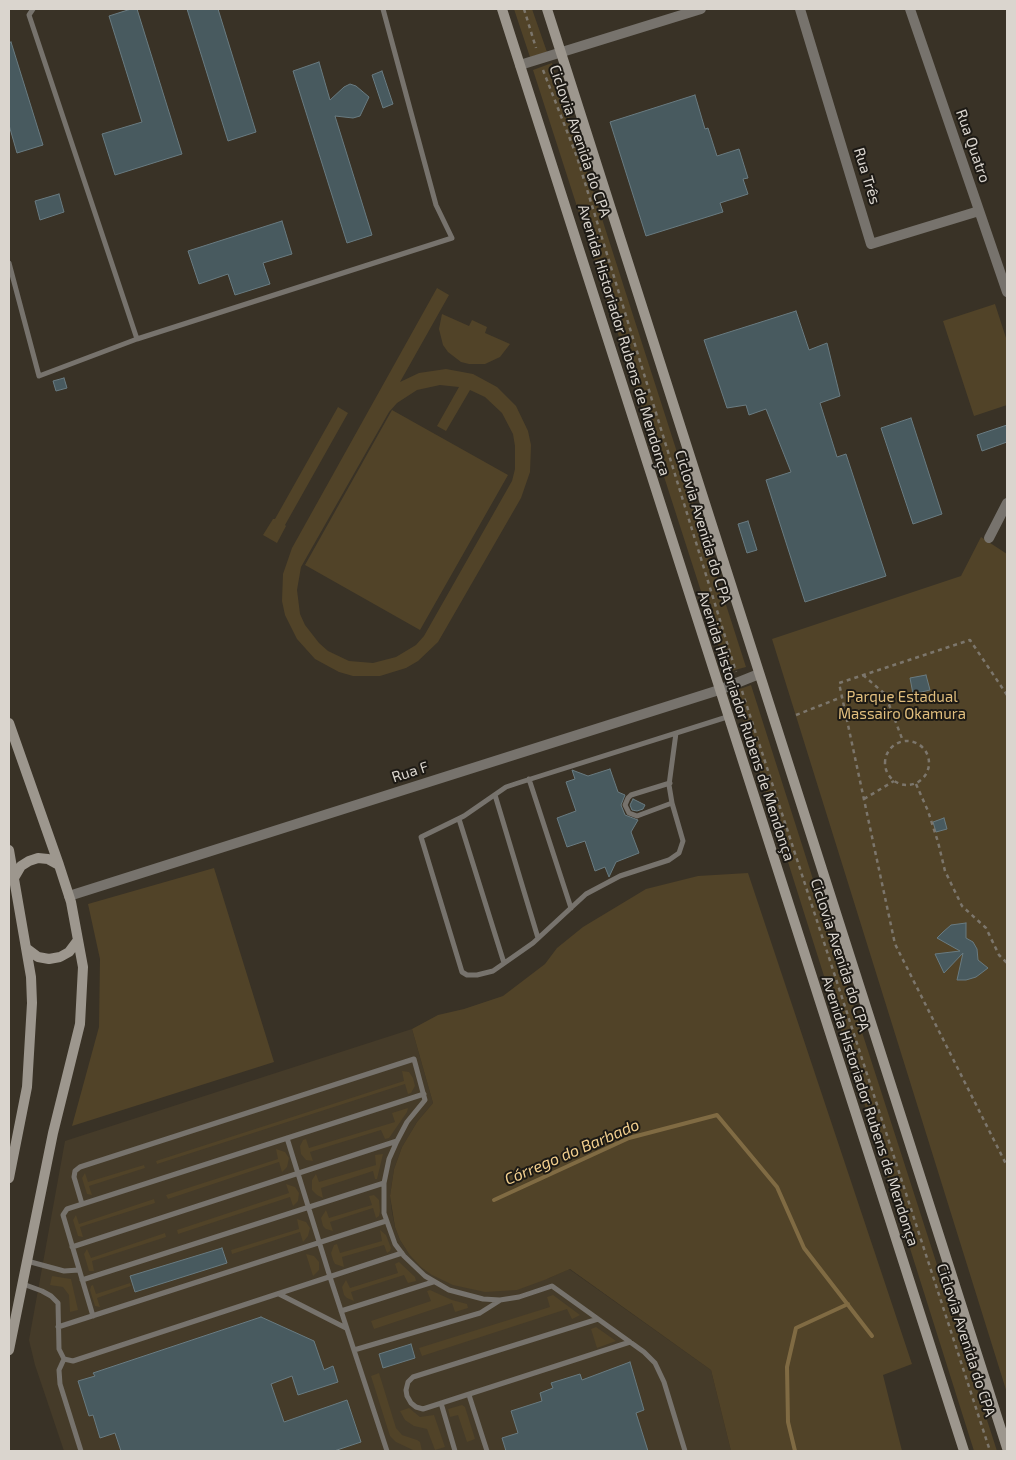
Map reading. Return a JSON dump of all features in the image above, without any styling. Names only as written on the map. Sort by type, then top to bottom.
[{"type":"main road","name":"Avenida Historiador Rubens de Mendonça","points":[[502,9],[718,690],[964,1451]]},
{"type":"main road","name":"Avenida Historiador Rubens de Mendonça","points":[[547,9],[1007,1448]]},
{"type":"main road","points":[[9,722],[69,896],[83,967],[80,1024],[53,1133],[9,1350]]},
{"type":"main road","points":[[9,850],[26,948],[32,1003],[30,1052],[24,1105],[9,1178]]},
{"type":"main road","points":[[14,878],[21,866],[38,858],[48,859],[59,865]]},
{"type":"main road","points":[[26,948],[38,957],[49,959],[60,957],[69,952],[78,940]]},
{"type":"street","points":[[520,66],[701,9]]},
{"type":"street","name":"Rua Três","points":[[800,9],[871,244],[979,211]]},
{"type":"street","name":"Rua Quatro","points":[[910,9],[1007,292]]},
{"type":"street","points":[[988,538],[1007,502]]},
{"type":"street","name":"Rua F","points":[[69,896],[718,690],[759,674]]},
{"type":"lane","points":[[33,9],[29,15],[137,339]]},
{"type":"lane","points":[[9,263],[38,376],[137,339],[452,238],[436,205],[383,9]]},
{"type":"lane","points":[[676,733],[670,783],[672,803],[683,841],[680,853],[669,860],[620,876],[586,894],[538,938],[493,970],[478,975],[467,975],[460,969],[421,837],[479,808],[506,788],[529,779],[727,717]]},
{"type":"lane","points":[[529,779],[571,908]]},
{"type":"lane","points":[[670,783],[631,796],[625,805],[629,813],[637,816],[672,803]]},
{"type":"lane","points":[[495,795],[538,938]]},
{"type":"lane","points":[[459,819],[504,964]]},
{"type":"lane","points":[[82,1204],[74,1177],[75,1171],[80,1167],[414,1058],[425,1100],[396,1140],[389,1159],[384,1183],[383,1204],[386,1221],[395,1244],[414,1267],[433,1282],[467,1296],[500,1300],[519,1297],[552,1286],[650,1357],[659,1370],[685,1451]]},
{"type":"lane","points":[[93,1316],[62,1214],[67,1209],[424,1094]]},
{"type":"lane","points":[[288,1138],[346,1328],[387,1451]]},
{"type":"lane","points":[[72,1247],[396,1140]]},
{"type":"lane","points":[[82,1280],[384,1183]]},
{"type":"lane","points":[[58,1327],[386,1221]]},
{"type":"lane","points":[[64,1359],[73,1361],[402,1253]]},
{"type":"lane","points":[[27,1261],[64,1271],[79,1270]]},
{"type":"lane","points":[[341,1311],[433,1282]]},
{"type":"lane","points":[[22,1284],[42,1290],[55,1299],[59,1306],[59,1349],[64,1359]]},
{"type":"lane","points":[[279,1294],[346,1328]]},
{"type":"lane","points":[[354,1350],[480,1313],[500,1300]]},
{"type":"lane","points":[[598,1319],[413,1377],[408,1382],[407,1396],[416,1407],[424,1409],[630,1342]]},
{"type":"lane","points":[[64,1359],[59,1370],[60,1384],[81,1451]]},
{"type":"lane","points":[[469,1395],[487,1451]]},
{"type":"lane","points":[[441,1403],[455,1451]]},
{"type":"path","name":"Ciclovia Avenida do CPA","points":[[524,9],[546,78],[577,157],[739,682],[990,1451]]},
{"type":"path","points":[[1007,695],[970,640],[839,683],[895,944],[1007,1166]]},
{"type":"path","points":[[863,675],[886,694],[903,741]]},
{"type":"path","points":[[796,715],[842,697]]},
{"type":"path","points":[[903,741],[917,743],[928,753],[929,768],[927,774],[916,784],[908,786],[894,781],[889,776],[885,762],[890,749],[903,741]]},
{"type":"path","points":[[864,798],[894,781]]},
{"type":"path","points":[[916,784],[928,811],[945,871],[962,906],[986,928],[999,955],[1007,964]]},
{"type":"shaded area","points":[[412,1029],[433,1103],[417,1122],[402,1147],[394,1169],[390,1196],[392,1212],[400,1240],[409,1254],[547,1279],[569,1269],[711,1370],[731,1451],[64,1451],[35,1365],[29,1340],[65,1141]]},
{"type":"green space","points":[[514,9],[532,9],[547,52],[530,57]]},
{"type":"green space","points":[[552,63],[746,667],[727,672],[533,70]]},
{"type":"green space","points":[[437,288],[449,295],[400,382],[419,373],[446,369],[473,374],[497,387],[516,406],[528,431],[531,445],[530,472],[521,498],[438,642],[418,661],[406,668],[380,676],[353,676],[339,672],[315,659],[297,639],[285,615],[282,601],[283,574],[292,548]],"holes":[[[440,385],[459,387],[437,426],[446,431],[470,390],[485,397],[502,413],[513,434],[515,469],[512,481],[424,636],[416,645],[396,657],[373,663],[349,661],[328,651],[305,625],[300,614],[297,590],[301,567],[389,412],[397,403],[417,390]]]},
{"type":"green space","points":[[995,304],[1007,341],[1007,405],[974,416],[943,321]]},
{"type":"green space","points":[[442,314],[469,326],[472,320],[487,327],[485,333],[510,344],[500,357],[485,364],[461,362],[448,352],[443,345],[439,329]]},
{"type":"green space","points":[[338,407],[348,413],[285,525],[277,543],[263,535],[273,519],[275,519]]},
{"type":"green space","points":[[392,410],[508,475],[420,630],[305,565]]},
{"type":"green space","name":"Parque Estadual Massairo Okamura","points":[[981,537],[1007,554],[1007,1393],[772,639],[961,576]]},
{"type":"green space","points":[[751,685],[997,1451],[974,1451],[734,691]]},
{"type":"green space","points":[[214,868],[274,1062],[72,1126],[99,1027],[100,959],[88,904]]},
{"type":"green space","points":[[748,873],[912,1364],[883,1375],[902,1451],[731,1451],[711,1370],[570,1269],[517,1290],[485,1292],[453,1285],[432,1275],[421,1267],[409,1254],[400,1240],[395,1227],[390,1196],[394,1169],[402,1147],[417,1122],[433,1103],[412,1029],[438,1015],[464,1009],[503,996],[545,964],[557,948],[583,927],[646,889],[698,876]]},
{"type":"green space","points":[[402,1071],[409,1072],[413,1078],[415,1086],[411,1093],[408,1094],[405,1084],[157,1164],[156,1161],[404,1081]]},
{"type":"green space","points":[[408,1108],[389,1138],[385,1139],[381,1130],[310,1152],[313,1161],[306,1160],[301,1154],[300,1146],[303,1140],[306,1139],[309,1148],[395,1122],[392,1113]]},
{"type":"green space","points":[[276,1149],[285,1152],[289,1158],[287,1167],[282,1172],[279,1162],[168,1199],[166,1195],[278,1159]]},
{"type":"green space","points":[[383,1154],[377,1179],[375,1179],[373,1171],[321,1188],[323,1198],[312,1190],[312,1180],[316,1174],[319,1182],[376,1165],[375,1155]]},
{"type":"green space","points":[[144,1165],[145,1168],[89,1186],[92,1195],[87,1194],[82,1178],[85,1173],[88,1182]]},
{"type":"green space","points":[[286,1184],[295,1187],[299,1193],[298,1201],[293,1206],[290,1197],[178,1234],[177,1230],[289,1193]]},
{"type":"green space","points":[[374,1195],[379,1200],[380,1211],[379,1216],[376,1218],[373,1208],[330,1222],[333,1231],[323,1226],[321,1218],[326,1210],[329,1218],[372,1205],[369,1196]]},
{"type":"green space","points":[[154,1199],[155,1203],[80,1227],[83,1237],[78,1236],[73,1220],[76,1215],[79,1224]]},
{"type":"green space","points":[[297,1219],[306,1222],[310,1228],[308,1236],[303,1242],[300,1232],[232,1254],[231,1250],[299,1229]]},
{"type":"green space","points":[[380,1230],[386,1235],[391,1248],[390,1251],[387,1253],[384,1245],[342,1257],[344,1267],[335,1264],[331,1253],[334,1245],[337,1244],[340,1253],[382,1241]]},
{"type":"green space","points":[[165,1233],[166,1237],[92,1261],[94,1271],[89,1271],[84,1254],[87,1249],[91,1258]]},
{"type":"green space","points":[[306,1254],[314,1256],[319,1262],[319,1270],[313,1276]]},
{"type":"green space","points":[[399,1262],[415,1277],[416,1281],[408,1283],[404,1275],[351,1292],[354,1301],[344,1295],[342,1287],[346,1280],[350,1288],[398,1273],[395,1264]]},
{"type":"green space","points":[[52,1276],[71,1279],[78,1310],[70,1312],[69,1295],[63,1287],[50,1285]]},
{"type":"green space","points":[[130,1283],[131,1286],[97,1298],[100,1307],[95,1306],[90,1290],[91,1286],[93,1285],[96,1294]]},
{"type":"green space","points":[[430,1290],[452,1300],[467,1304],[468,1308],[455,1312],[452,1303],[374,1329],[371,1321],[431,1301],[427,1291]]},
{"type":"green space","points":[[553,1295],[580,1315],[572,1319],[567,1309],[422,1356],[419,1348],[550,1307],[547,1297]]},
{"type":"green space","points":[[596,1327],[616,1341],[597,1348],[591,1329]]},
{"type":"green space","points":[[379,1373],[396,1428],[402,1435],[420,1442],[422,1451],[415,1451],[396,1442],[390,1436],[371,1376]]},
{"type":"green space","points":[[462,1405],[465,1407],[475,1439],[467,1442],[458,1415],[450,1417],[448,1409]]},
{"type":"green space","points":[[409,1408],[420,1417],[434,1415],[445,1447],[435,1450],[427,1429],[414,1426],[405,1420],[400,1411]]},
{"type":"building","points":[[137,9],[182,154],[115,175],[102,134],[142,122],[109,16]]},
{"type":"building","points":[[187,9],[218,9],[256,132],[228,141]]},
{"type":"building","points":[[11,42],[43,145],[17,153],[9,125],[9,43]]},
{"type":"building","points":[[319,62],[330,100],[350,84],[356,86],[369,97],[360,116],[353,118],[335,116],[372,235],[347,243],[293,71]]},
{"type":"building","points":[[382,71],[393,104],[383,108],[372,75]]},
{"type":"building","points":[[695,95],[705,129],[708,128],[717,156],[739,149],[748,178],[743,179],[748,194],[720,203],[723,212],[646,236],[610,122]]},
{"type":"building","points":[[59,194],[64,212],[40,220],[35,201]]},
{"type":"building","points":[[282,221],[292,254],[263,263],[270,284],[235,295],[228,274],[199,284],[188,251]]},
{"type":"building","points":[[796,311],[809,350],[827,343],[840,396],[820,403],[837,457],[846,454],[886,576],[805,602],[766,480],[791,472],[766,409],[749,415],[746,405],[727,408],[704,340]]},
{"type":"building","points":[[64,378],[67,388],[56,391],[53,381]]},
{"type":"building","points":[[911,418],[942,514],[913,524],[881,428]]},
{"type":"building","points":[[1007,425],[1007,442],[982,451],[977,435]]},
{"type":"building","points":[[748,521],[757,550],[747,553],[738,524]]},
{"type":"building","points":[[926,675],[930,690],[913,694],[910,678]]},
{"type":"building","points":[[610,769],[618,792],[625,795],[621,805],[625,815],[638,820],[631,832],[639,853],[616,862],[609,877],[605,867],[595,871],[585,841],[567,847],[557,818],[576,811],[566,782],[575,779],[572,770],[588,776]]},
{"type":"building","points":[[633,799],[645,805],[643,809],[632,810],[630,805]]},
{"type":"building","points":[[944,818],[947,829],[936,832],[933,822]]},
{"type":"building","points":[[966,923],[966,938],[973,942],[977,949],[978,960],[988,968],[976,977],[957,980],[963,953],[944,973],[935,954],[960,951],[937,938],[951,925]]},
{"type":"building","points":[[222,1248],[227,1263],[135,1292],[130,1276]]},
{"type":"building","points":[[261,1317],[314,1341],[324,1370],[333,1366],[338,1382],[298,1395],[292,1376],[271,1384],[284,1422],[347,1400],[361,1442],[334,1451],[121,1451],[115,1433],[100,1438],[93,1415],[89,1416],[78,1381],[95,1376],[93,1373]]},
{"type":"building","points":[[411,1344],[415,1358],[383,1368],[379,1354]]},
{"type":"building","points":[[630,1362],[644,1410],[636,1413],[648,1451],[506,1451],[502,1438],[518,1433],[511,1411],[542,1401],[540,1393],[553,1388],[551,1383],[580,1374],[582,1380]]},
{"type":"waterway","name":"Córrego do Barbado","points":[[494,1200],[629,1138],[717,1115],[777,1187],[804,1248],[872,1336]]},
{"type":"waterway","points":[[795,1451],[788,1422],[787,1367],[796,1328],[848,1304]]}]
